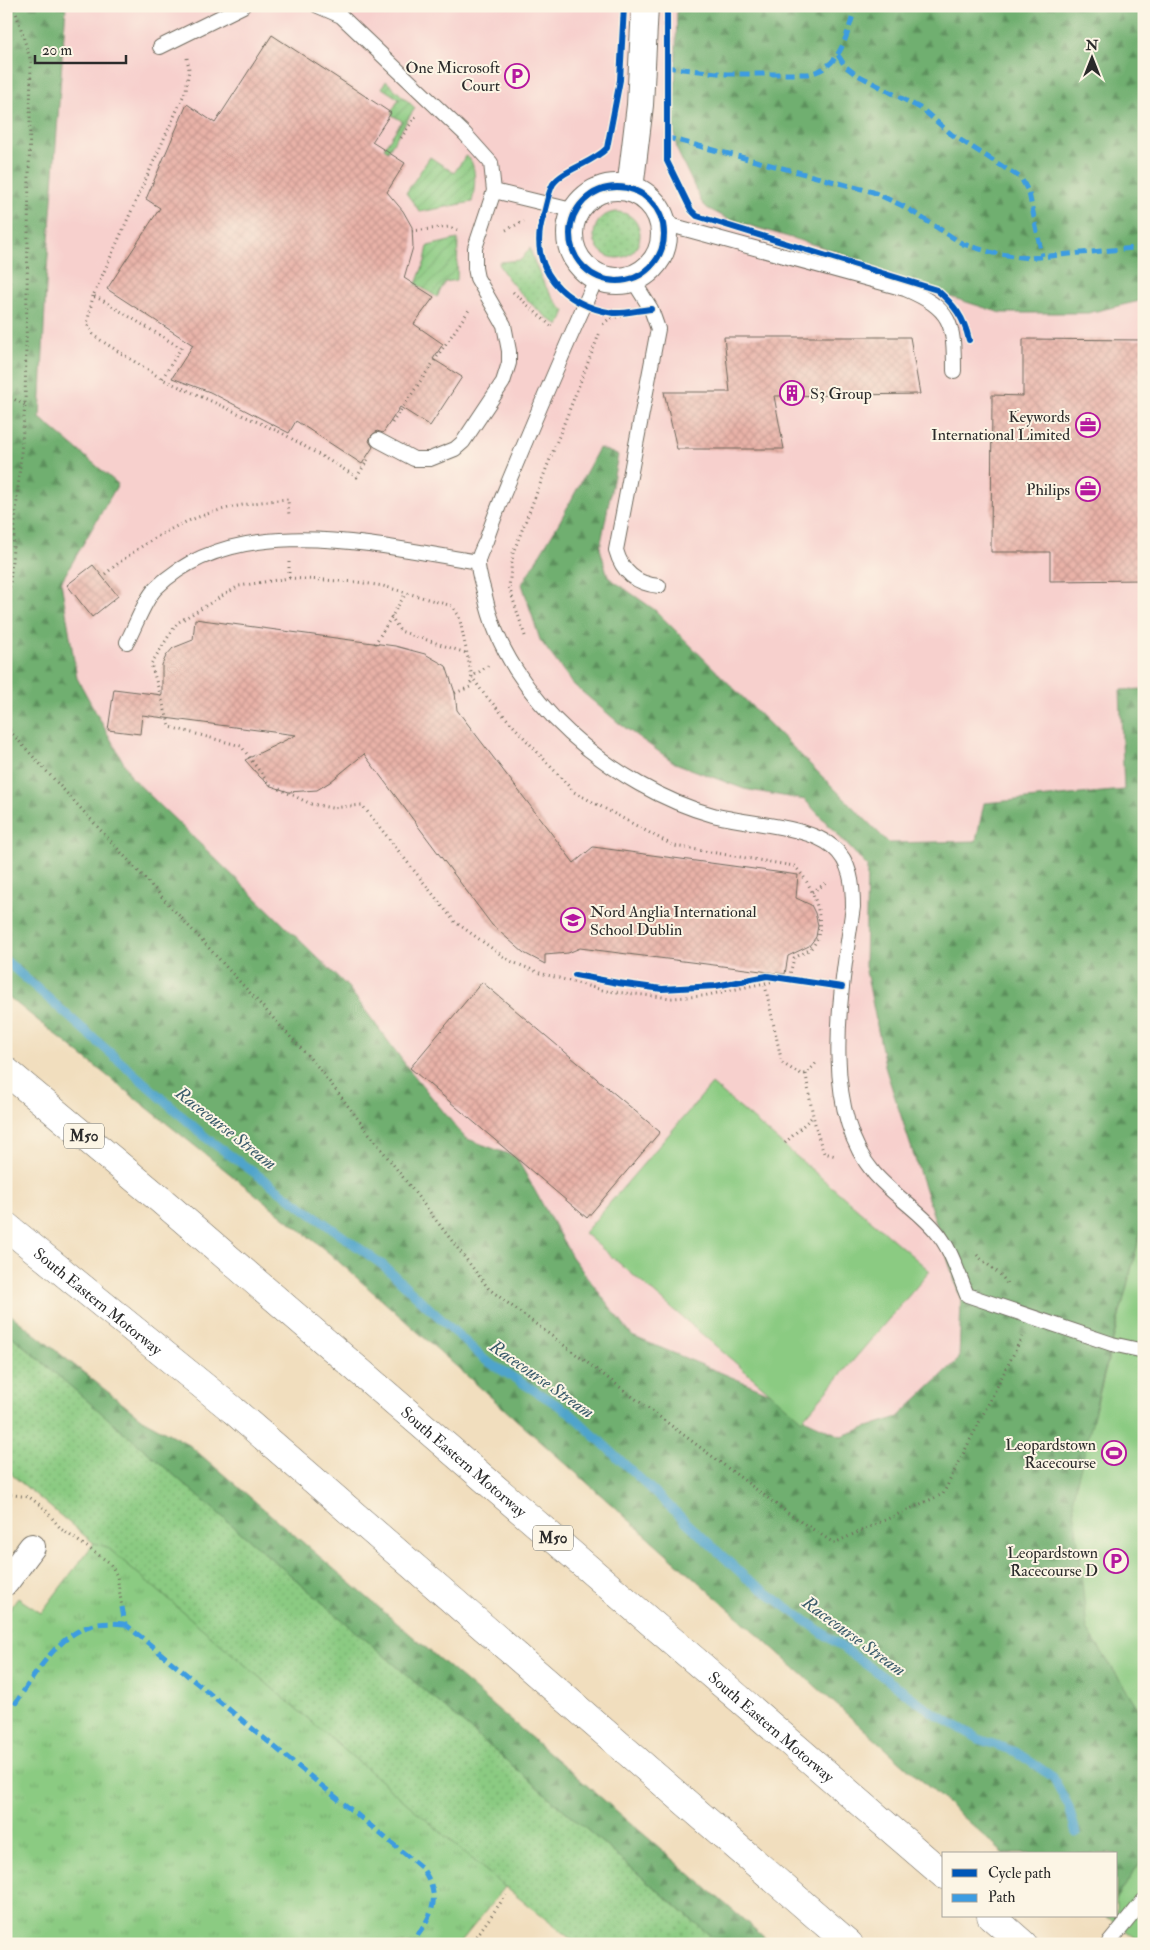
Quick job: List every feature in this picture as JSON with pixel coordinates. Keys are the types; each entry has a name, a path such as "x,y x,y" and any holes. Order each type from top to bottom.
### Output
{"highway":[{"name":"South Eastern Motorway","path":"6,1071 162,1201 942,1874"},
{"name":"South Eastern Motorway","path":"6,1226 233,1410 849,1944"},
{"path":"993,1918 1023,1944"}],"street":[{"path":"630,189 640,105 645,6"},
{"path":"609,188 630,189 642,194 659,212 663,223 664,237 661,251 654,263 644,273 621,280 597,277 584,268 575,256 570,241 570,226 576,212 582,203 599,190 609,188"},
{"path":"6,1582 32,1546"}],"lane":[{"path":"160,46 243,6"},
{"path":"318,6 341,16 465,134 491,163 494,191 478,237 474,258 477,278 504,325 510,363 503,382 468,435 455,449 430,459 414,459 379,440"},
{"path":"494,191 576,212"},
{"path":"663,223 905,289 926,298 939,308 949,322 954,339 954,371"},
{"path":"597,277 503,496 478,562 488,608 506,653 525,682 558,721 610,766 644,787 713,815 807,833 833,846 846,862 853,892 853,907 838,1015 840,1079 846,1112 855,1142 873,1172 935,1230 947,1247 967,1295 1112,1344 1144,1351"},
{"path":"631,277 658,324 616,550 620,564 628,574 644,585 659,586"},
{"path":"127,642 154,589 172,574 231,546 261,541 326,540 363,543 478,562"},
{"path":"1108,1944 1144,1900"}],"path":[{"path":"6,632 25,405 32,62 14,6"},
{"path":"183,35 189,69 186,90 93,296 87,324 94,336 162,380 282,433 357,477 379,440 483,289"},
{"path":"502,232 517,226 546,204"},
{"path":"507,285 539,316 558,331"},
{"path":"93,296 181,348 162,380"},
{"path":"585,304 613,313 651,309"},
{"path":"455,693 470,687 472,677 506,653 526,635 509,587 509,573 513,553 604,321 610,318 637,314"},
{"path":"6,395 25,405"},
{"path":"104,574 138,547 173,527 221,508 254,502 288,499 289,524"},
{"path":"309,578 357,582 452,606 459,616 472,677 484,694 574,792 674,846 794,866 801,872 820,912 816,940 811,948 794,958 788,978 703,996 672,998 606,991 573,984 510,961 456,922 362,805 332,808 311,804 269,784 241,746 170,727 151,664 177,623 239,586 273,579 309,578"},
{"path":"374,644 406,593"},
{"path":"392,616 400,631 466,654"},
{"path":"6,727 318,1067 490,1288 789,1514 834,1542 943,1494 1032,1316"},
{"path":"812,892 829,882"},
{"path":"575,975 583,977"},
{"path":"708,987 758,977 797,979"},
{"path":"765,984 779,1057 788,1068 806,1074 826,1050 840,1040"},
{"path":"785,1143 813,1116"},
{"path":"974,1251 990,1269 1003,1276 1007,1281 1008,1289"},
{"path":"6,1494 29,1497 44,1508 61,1529 110,1563 117,1576 122,1607"},
{"path":"471,1944 506,1895"}],"shaded area":[{"path":"6,6 1144,6 1144,1220 1095,1408 1087,1629 1004,1742 6,920"}],"green space":[{"path":"6,6 66,6 46,284 40,418 118,484 61,582 77,678 132,778 348,987 408,1068 465,1138 516,1157 572,1257 632,1336 780,1397 808,1421 841,1436 898,1417 959,1359 961,1300 886,1070 865,966 867,866 805,800 744,789 675,763 620,724 574,685 540,640 522,584 560,521 599,448 618,455 600,548 608,577 655,610 889,843 976,841 984,803 1124,790 1120,690 1144,689 1144,1220 1095,1408 1087,1629 1144,1717 1144,1856 1118,1897 1118,1852 1002,1852 329,1253 6,995"},
{"path":"677,6 1144,6 1144,300 1088,313 1001,313 916,286 835,251 728,219 707,208 702,203 677,150 674,131"},
{"path":"386,81 415,108 388,151 384,148 402,121 392,115 392,111 399,99 382,88"},
{"path":"466,155 470,159 474,170 475,184 472,202 420,212 406,193 430,157 454,173"},
{"path":"612,212 622,212 636,222 640,235 636,248 630,254 622,258 612,258 598,248 594,240 594,230 604,216"},
{"path":"458,239 457,280 445,282 437,297 416,284 425,261 428,246"},
{"path":"530,248 543,282 553,298 565,311 559,326 526,300 500,267 499,262 521,260"},
{"path":"712,1084 930,1271 802,1420 584,1233"},
{"name":"Leopardstown Racecourse","path":"1144,1220 1144,1717 1087,1629 1073,1497"},
{"path":"6,1311 142,1419 188,1444 772,1944 720,1944 6,1331"},
{"path":"6,1331 720,1944 577,1944 505,1887 6,1470"},
{"path":"94,1543 107,1547 505,1887 459,1944 6,1944 6,1614 18,1598 41,1613"},
{"path":"1144,1856 1144,1944 1109,1918 1118,1918 1118,1897"}],"building":[{"name":"One Microsoft Court","path":"272,35 391,113 372,142 405,163 387,192 403,211 412,227 413,247 404,278 434,297 414,324 443,344 433,359 462,377 430,426 400,407 383,433 377,431 371,436 369,441 373,447 362,464 296,421 289,433 210,392 172,378 193,345 107,289 160,208 146,199 187,104 215,123"},
{"name":"S3 Group","path":"724,337 910,337 920,394 774,396 784,449 677,449 664,392 730,392"},
{"path":"1023,339 1143,340 1144,580 1050,581 1050,552 991,552 992,395 1023,396"},
{"path":"93,565 118,596 92,617 67,585"},
{"name":"Nord Anglia International School Dublin","path":"195,619 395,646 425,654 446,666 455,693 457,710 574,863 593,847 798,875 796,898 811,905 818,925 816,937 809,946 788,956 785,974 580,948 568,953 545,955 545,964 524,953 492,925 364,754 330,782 317,790 289,792 271,786 245,760 296,735 142,715 140,734 108,730 114,689 162,695 162,665 166,656 173,648 193,640"},
{"path":"482,982 660,1132 587,1218 410,1068"}],"waterway":[{"name":"Racecourse Stream","path":"6,961 209,1140 384,1266 485,1360 569,1412 745,1577 932,1712 979,1739 1016,1752 1053,1777 1069,1807 1076,1833"}],"marked path":[{"path":"665,67 726,74 808,74 819,71 828,65 841,49 856,6"},
{"path":"838,55 845,66 854,73 922,109 951,134 1021,178 1029,193 1042,256"},
{"path":"665,137 873,192 905,207 963,244 993,253 1028,258 1144,247"},
{"path":"122,1607 125,1624 422,1868 429,1879 432,1889 432,1908 424,1926 410,1944"},
{"path":"6,1717 41,1666 62,1643 74,1634 92,1625 106,1623 125,1624"}],"cycle path":[{"path":"624,6 620,80 607,148 594,158 564,174 553,184 547,200 539,235 540,253 545,268 554,282 565,293 579,302 595,309 613,313 651,309"},
{"path":"667,6 667,161 691,210 697,216 937,290 958,312 969,340"},
{"path":"617,187 635,191 650,201 660,216 664,234 660,252 650,267 635,277 617,281 599,277 584,267 574,252 570,234 574,216 584,201 599,191 617,187"},
{"path":"575,975 662,989 716,986 767,976 842,987"}],"place":[{"name":"One Microsoft Court","path":"517,76"},
{"name":"S3 Group","path":"792,393"},
{"name":"Keywords International Limited","path":"1088,425"},
{"name":"Philips","path":"1088,489"},
{"name":"Nord Anglia International School Dublin","path":"573,920"},
{"name":"Leopardstown Racecourse","path":"1114,1453"},
{"name":"Leopardstown Racecourse D","path":"1116,1561"}]}
